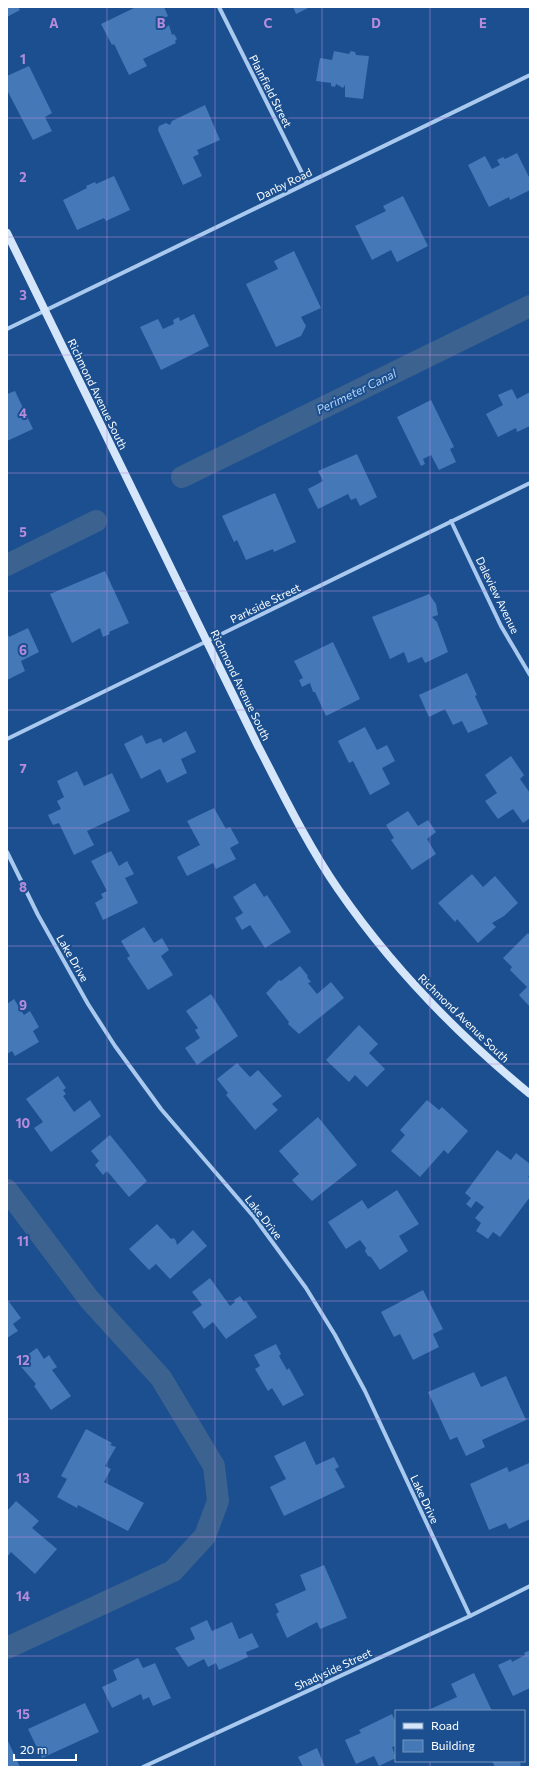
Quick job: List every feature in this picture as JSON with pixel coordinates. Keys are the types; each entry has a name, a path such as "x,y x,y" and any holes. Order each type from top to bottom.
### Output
{"street":[{"name":"Plainfield Street","path":"219,7 307,183"},
{"name":"Danby Road","path":"7,329 530,75"},
{"name":"Richmond Avenue South","path":"7,234 292,814 337,888 362,922 410,981 436,1009 490,1061 530,1094"},
{"name":"Parkside Street","path":"7,739 530,483"},
{"name":"Daleview Avenue","path":"451,521 501,626 530,675"},
{"name":"Lake Drive","path":"7,852 38,915 88,1004 116,1046 161,1109 254,1217 306,1288 335,1335 365,1391 470,1616"},
{"name":"Shadyside Street","path":"143,1767 470,1616 530,1586"}],"building":[{"path":"7,7 18,7 20,10 7,17"},
{"path":"136,7 164,7 168,16 162,19 166,27 169,25 172,35 174,34 177,39 175,41 176,43 143,59 147,66 129,75 114,44 112,45 101,24"},
{"path":"293,7 310,7 296,14"},
{"path":"334,51 349,54 351,51 355,52 356,55 369,56 363,99 345,97 345,85 343,88 336,84 335,87 331,86 331,83 316,81 320,58 332,60"},
{"path":"29,66 52,113 45,117 52,131 33,140 7,90 7,76"},
{"path":"205,105 220,140 197,150 199,154 193,157 202,176 183,185 158,130 159,126 166,123 170,125 172,121"},
{"path":"517,153 530,179 530,190 510,200 509,197 489,207 468,165 485,156 492,169 500,165 497,160 503,157 505,159"},
{"path":"114,176 130,210 106,221 104,218 77,230 63,200 87,188 86,186 95,182 96,184"},
{"path":"403,196 428,246 397,262 391,250 372,260 355,226 386,211 383,206"},
{"path":"294,251 321,308 301,317 306,326 301,336 276,347 246,284 278,269 274,261"},
{"path":"194,314 209,346 161,370 140,327 158,319 163,329 174,324 173,320 179,317 180,321"},
{"path":"512,389 517,399 530,392 530,426 517,432 516,428 498,437 486,414 503,405 498,395"},
{"path":"15,391 33,429 7,441 7,394"},
{"path":"431,400 454,447 450,449 456,462 439,470 431,455 423,459 425,464 421,466 397,417"},
{"path":"357,454 377,497 360,506 356,498 351,500 348,494 318,509 308,489 323,481 318,471"},
{"path":"275,493 296,542 274,552 273,549 246,560 237,540 234,542 222,516"},
{"path":"105,571 129,623 109,632 110,634 103,637 100,628 72,643 50,594"},
{"path":"429,594 436,604 438,615 432,617 437,622 448,652 425,663 422,657 408,663 404,652 390,659 372,617"},
{"path":"28,628 39,652 21,661 25,671 7,680 7,632 9,637"},
{"path":"333,642 360,699 326,716 315,692 313,692 310,683 302,687 299,680 303,678 294,661"},
{"path":"467,673 477,695 475,696 488,724 468,733 462,721 453,725 445,709 429,717 419,695"},
{"path":"365,727 377,750 387,745 395,761 382,768 390,784 370,795 353,761 349,763 338,741"},
{"path":"186,731 196,752 181,759 187,773 167,783 160,769 141,779 124,744 142,735 146,744 161,738 163,743"},
{"path":"511,756 524,775 520,779 530,793 530,818 523,823 513,809 498,819 485,801 497,793 485,775"},
{"path":"77,771 84,786 112,773 130,811 87,831 94,845 74,855 59,823 53,825 48,815 61,809 57,801 64,797 57,781"},
{"path":"214,808 226,829 230,827 239,843 230,848 236,859 216,869 213,863 187,876 177,857 200,845 187,821"},
{"path":"408,811 418,826 428,820 436,832 427,839 436,854 412,870 391,840 394,838 386,825"},
{"path":"111,851 119,866 127,861 134,874 125,878 138,903 103,920 95,903 103,898 101,894 107,891 91,861"},
{"path":"472,874 483,887 495,876 518,903 504,916 492,923 496,927 478,943 457,919 455,922 438,903"},
{"path":"255,883 264,897 267,895 291,932 265,948 250,925 242,930 235,918 243,913 233,897"},
{"path":"144,927 154,943 162,938 169,950 161,956 173,975 148,990 127,958 130,956 121,941"},
{"path":"528,933 530,936 530,1007 519,995 527,987 510,970 512,967 503,958"},
{"path":"300,966 311,982 308,983 317,994 331,982 344,998 299,1034 288,1024 289,1022 266,993 279,980 281,981"},
{"path":"211,994 238,1036 197,1065 185,1048 200,1038 195,1030 198,1028 186,1011"},
{"path":"14,999 24,1015 30,1011 39,1027 33,1031 39,1042 15,1056 12,1051 7,1054 7,1004"},
{"path":"359,1025 378,1044 369,1053 385,1069 367,1087 355,1075 349,1082 326,1060"},
{"path":"237,1063 250,1077 258,1070 282,1096 272,1104 278,1110 255,1130 226,1095 228,1093 217,1079"},
{"path":"58,1076 66,1088 63,1090 66,1094 63,1096 74,1112 90,1100 101,1116 51,1152 34,1128 43,1122 26,1099"},
{"path":"427,1100 439,1110 442,1107 468,1131 448,1154 444,1150 420,1177 391,1151 405,1135 400,1130"},
{"path":"318,1117 357,1165 312,1201 292,1180 299,1174 279,1151"},
{"path":"110,1135 147,1181 129,1197 107,1171 103,1175 95,1165 99,1161 91,1151"},
{"path":"497,1150 511,1160 516,1153 530,1164 530,1174 528,1177 530,1178 530,1197 500,1237 493,1232 488,1239 476,1231 481,1223 475,1218 484,1207 476,1201 471,1208 466,1204 471,1198 465,1193"},
{"path":"397,1190 419,1224 399,1236 408,1251 380,1270 371,1257 368,1256 365,1251 366,1248 360,1240 346,1249 328,1222 362,1200 368,1209"},
{"path":"157,1224 171,1239 174,1238 177,1245 193,1230 207,1246 170,1279 156,1264 149,1270 129,1249"},
{"path":"210,1278 230,1306 235,1302 234,1300 240,1296 244,1302 246,1301 257,1317 226,1339 213,1322 204,1329 192,1312 202,1305 192,1292"},
{"path":"423,1290 443,1329 433,1334 439,1347 413,1360 400,1334 394,1337 381,1312"},
{"path":"7,1299 21,1318 13,1324 18,1331 7,1338"},
{"path":"276,1344 281,1354 279,1356 287,1370 289,1368 304,1395 283,1406 272,1388 268,1391 255,1369 260,1366 254,1355"},
{"path":"37,1348 44,1359 49,1355 57,1367 52,1370 71,1396 51,1410 34,1386 36,1384 17,1362"},
{"path":"474,1372 481,1387 506,1376 526,1420 482,1440 485,1447 466,1456 457,1437 450,1440 428,1392"},
{"path":"86,1429 112,1443 110,1445 116,1447 105,1466 111,1469 104,1482 144,1503 128,1531 78,1505 77,1508 57,1497 67,1479 61,1476"},
{"path":"305,1441 316,1465 334,1457 339,1467 335,1469 345,1487 284,1516 270,1487 286,1479 274,1456"},
{"path":"529,1463 530,1519 509,1529 506,1523 489,1530 470,1484 507,1467 509,1472"},
{"path":"16,1501 39,1521 32,1528 57,1549 35,1574 11,1552 7,1557 7,1511"},
{"path":"324,1565 347,1618 320,1629 317,1622 287,1638 276,1614 279,1612 275,1604 306,1590 300,1575"},
{"path":"207,1620 212,1631 232,1622 239,1639 252,1633 259,1647 246,1652 248,1657 219,1670 216,1663 208,1667 204,1659 188,1667 175,1648 195,1639 190,1628"},
{"path":"530,1650 530,1688 513,1696 498,1665 511,1659 512,1662 525,1655 524,1653"},
{"path":"138,1658 143,1668 155,1663 171,1698 153,1706 149,1697 143,1700 141,1694 112,1708 102,1687 117,1680 113,1670"},
{"path":"474,1673 492,1710 428,1710 457,1697 451,1684"},
{"path":"85,1703 99,1732 42,1758 28,1729"},
{"path":"392,1714 395,1721 395,1746 392,1747 395,1758 379,1766 374,1756 356,1764 345,1740 361,1733 359,1730"},
{"path":"7,1739 20,1767 7,1767"},
{"path":"317,1748 325,1767 303,1767 298,1757"},
{"path":"492,1762 520,1762 521,1765 518,1767 495,1767"}],"waterway":[{"name":"Perimeter Canal","path":"182,477 530,306"},
{"name":"Perimeter Canal","path":"7,565 96,521"},
{"path":"7,1190 89,1299 161,1378 214,1466 218,1501 205,1536 173,1571 7,1648"}]}
